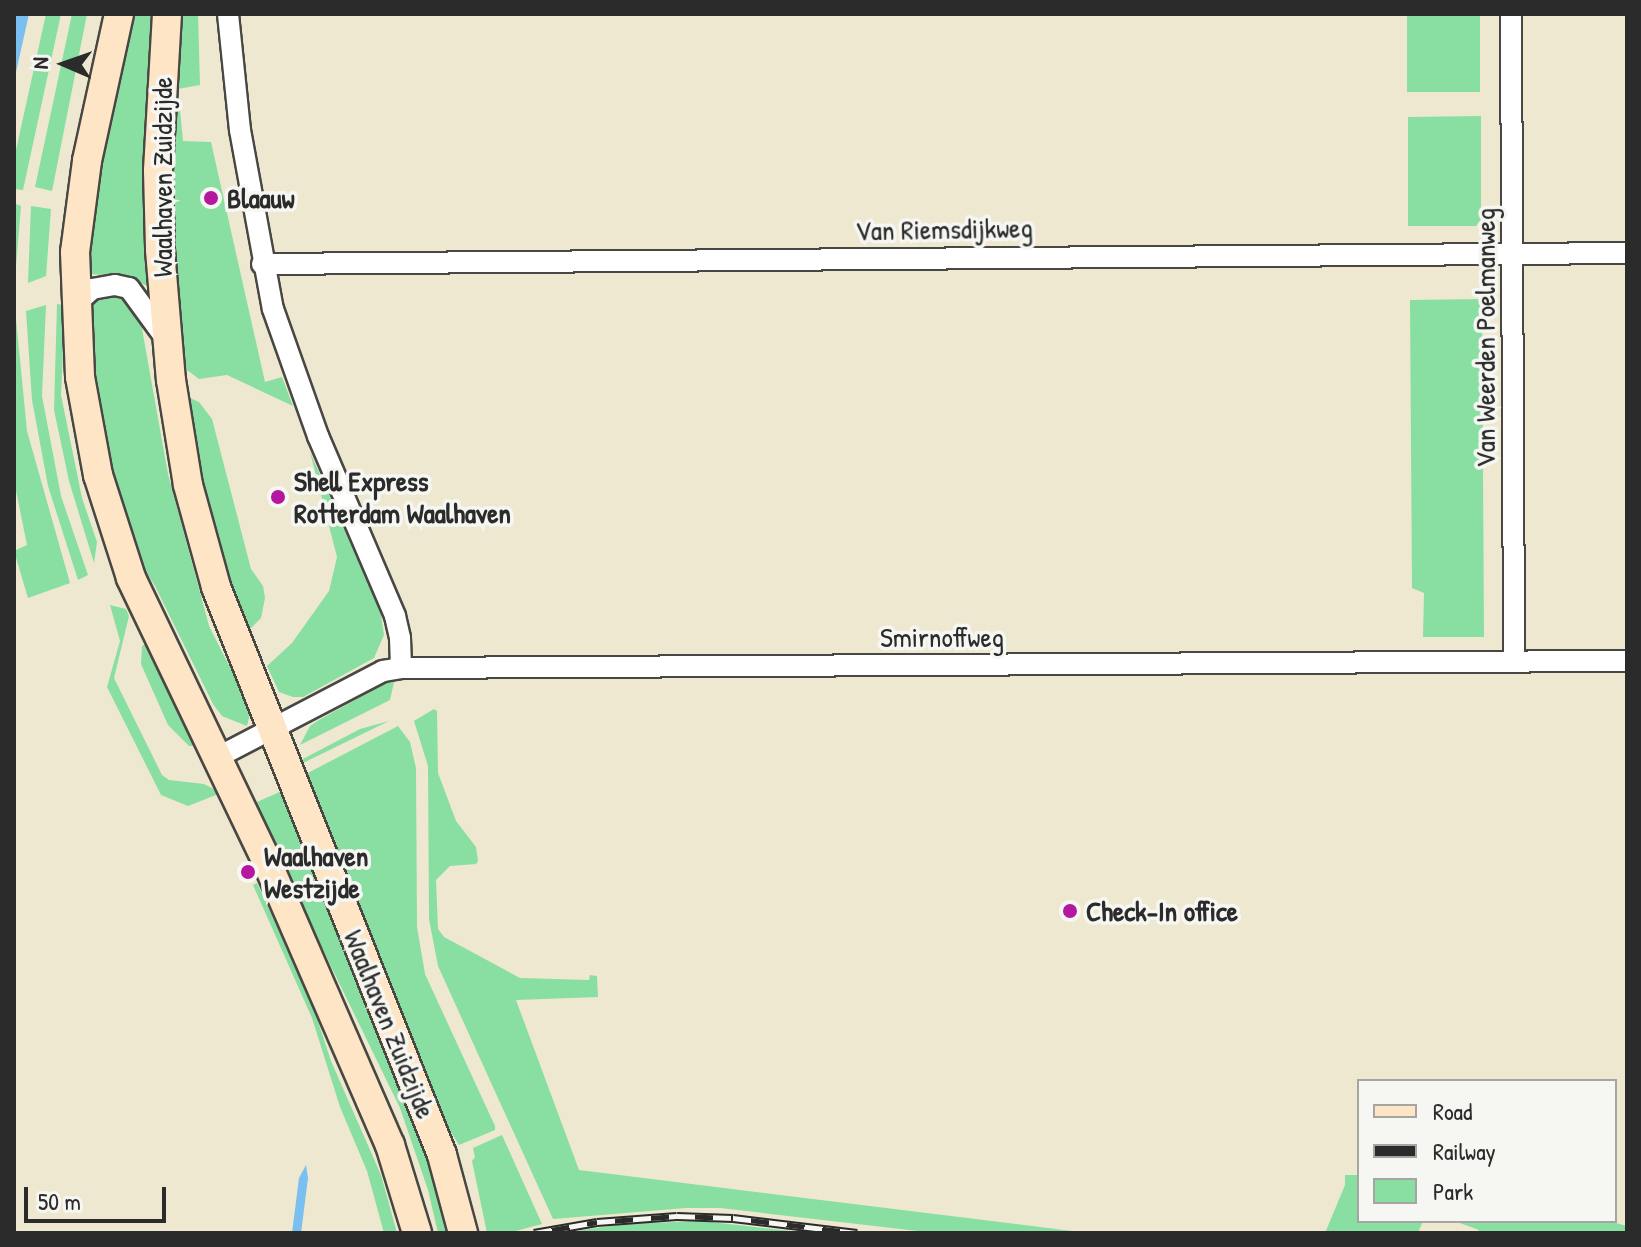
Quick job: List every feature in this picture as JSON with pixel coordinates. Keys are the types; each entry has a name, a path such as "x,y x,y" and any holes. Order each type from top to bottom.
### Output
{"main road":[{"name":"Waalhaven Zuidzijde","path":"119,14 80,199 75,252 76,330 88,432 110,518 131,578 266,860 390,1145 417,1233"},
{"name":"Waalhaven Zuidzijde","path":"167,14 158,171 166,339 188,485 211,571 442,1155 463,1233"}],"street":[{"path":"228,14 240,130 262,264 279,330 318,436 395,616 400,638 401,668"},
{"name":"Van Weerden Poelmanweg","path":"1511,14 1514,662"},
{"name":"Van Riemsdijkweg","path":"262,264 1627,253"},
{"name":"Waalhaven Zuidzijde","path":"76,330 81,299 92,289 115,285 129,288 141,300 166,339"},
{"name":"Smirnoffweg","path":"272,730 383,671 401,668 1627,661"},
{"path":"216,758 272,730"}],"green space":[{"path":"46,14 61,14 23,190 14,189 14,159"},
{"path":"72,14 87,14 52,191 35,187"},
{"path":"132,14 155,14 145,164 150,279 147,286 127,276 86,274 95,179"},
{"path":"179,14 198,14 200,85 178,89 183,141 211,142 265,382 282,377 293,406 227,375 199,379 183,367 172,255 169,131"},
{"path":"1407,14 1480,14 1480,92 1407,92"},
{"path":"1481,116 1481,219 1476,226 1408,226 1408,117"},
{"path":"14,203 21,206 14,290"},
{"path":"31,206 51,209 46,276 28,283"},
{"path":"101,296 124,297 139,312 168,474 209,626 251,709 247,726 222,716 213,704 155,586 125,538 91,401 89,307"},
{"path":"1482,299 1484,637 1423,637 1424,593 1412,588 1410,300"},
{"path":"57,304 65,305 61,395 82,498 97,542 94,563 69,481 54,410"},
{"path":"46,305 42,396 61,496 88,575 78,580 48,486 32,400 26,311"},
{"path":"16,319 27,431 70,583 28,598 14,551 27,545 14,481"},
{"path":"188,397 199,402 212,419 251,569 263,586 265,598 261,618 247,632 198,463"},
{"path":"310,452 380,609 384,635 374,658 303,697 293,697 279,692 267,666 292,643 329,591 337,557"},
{"path":"110,605 126,609 129,616 114,678 162,775 169,780 204,784 221,793 188,806 161,795 107,687 120,641"},
{"path":"150,641 200,746 189,746 168,725 141,664 142,646"},
{"path":"391,680 394,682 390,700 300,745 310,726"},
{"path":"434,709 437,711 438,773 456,821 476,847 478,861 476,864 450,866 436,880 438,929 444,937 520,978 589,980 590,975 597,976 598,997 516,1000 579,1170 1088,1233 935,1233 720,1208 553,1219 438,966 429,919 428,766 414,721"},
{"path":"389,721 303,763 301,760 360,729"},
{"path":"398,726 410,742 416,768 417,927 425,974 495,1126 495,1130 459,1145 441,1116 304,775"},
{"path":"284,790 416,1111 452,1233 438,1233 428,1190 400,1108 252,804"},
{"path":"257,883 311,1000 331,1061 381,1175 397,1233 384,1233 367,1171 340,1107 312,1018 253,885"},
{"path":"502,1135 542,1224 508,1233 487,1233 472,1161 475,1157 473,1148"},
{"path":"1345,1175 1357,1175 1357,1223 1422,1223 1418,1233 1325,1233 1345,1185"},
{"path":"702,1221 809,1233 563,1233 623,1224"},
{"path":"1460,1223 1616,1223 1627,1226 1627,1233 1478,1233 1479,1230"}],"water":[{"path":"14,14 29,14 14,81"},
{"path":"306,1165 308,1178 301,1233 292,1233 299,1178"}],"railway":[{"path":"534,1233 597,1222 677,1216 733,1218 857,1233"}],"place":[{"name":"Blaauw","path":"211,198"},
{"name":"Shell Express Rotterdam Waalhaven","path":"278,497"},
{"name":"Waalhaven Westzijde","path":"248,872"},
{"name":"Check-In office","path":"1070,911"}]}
